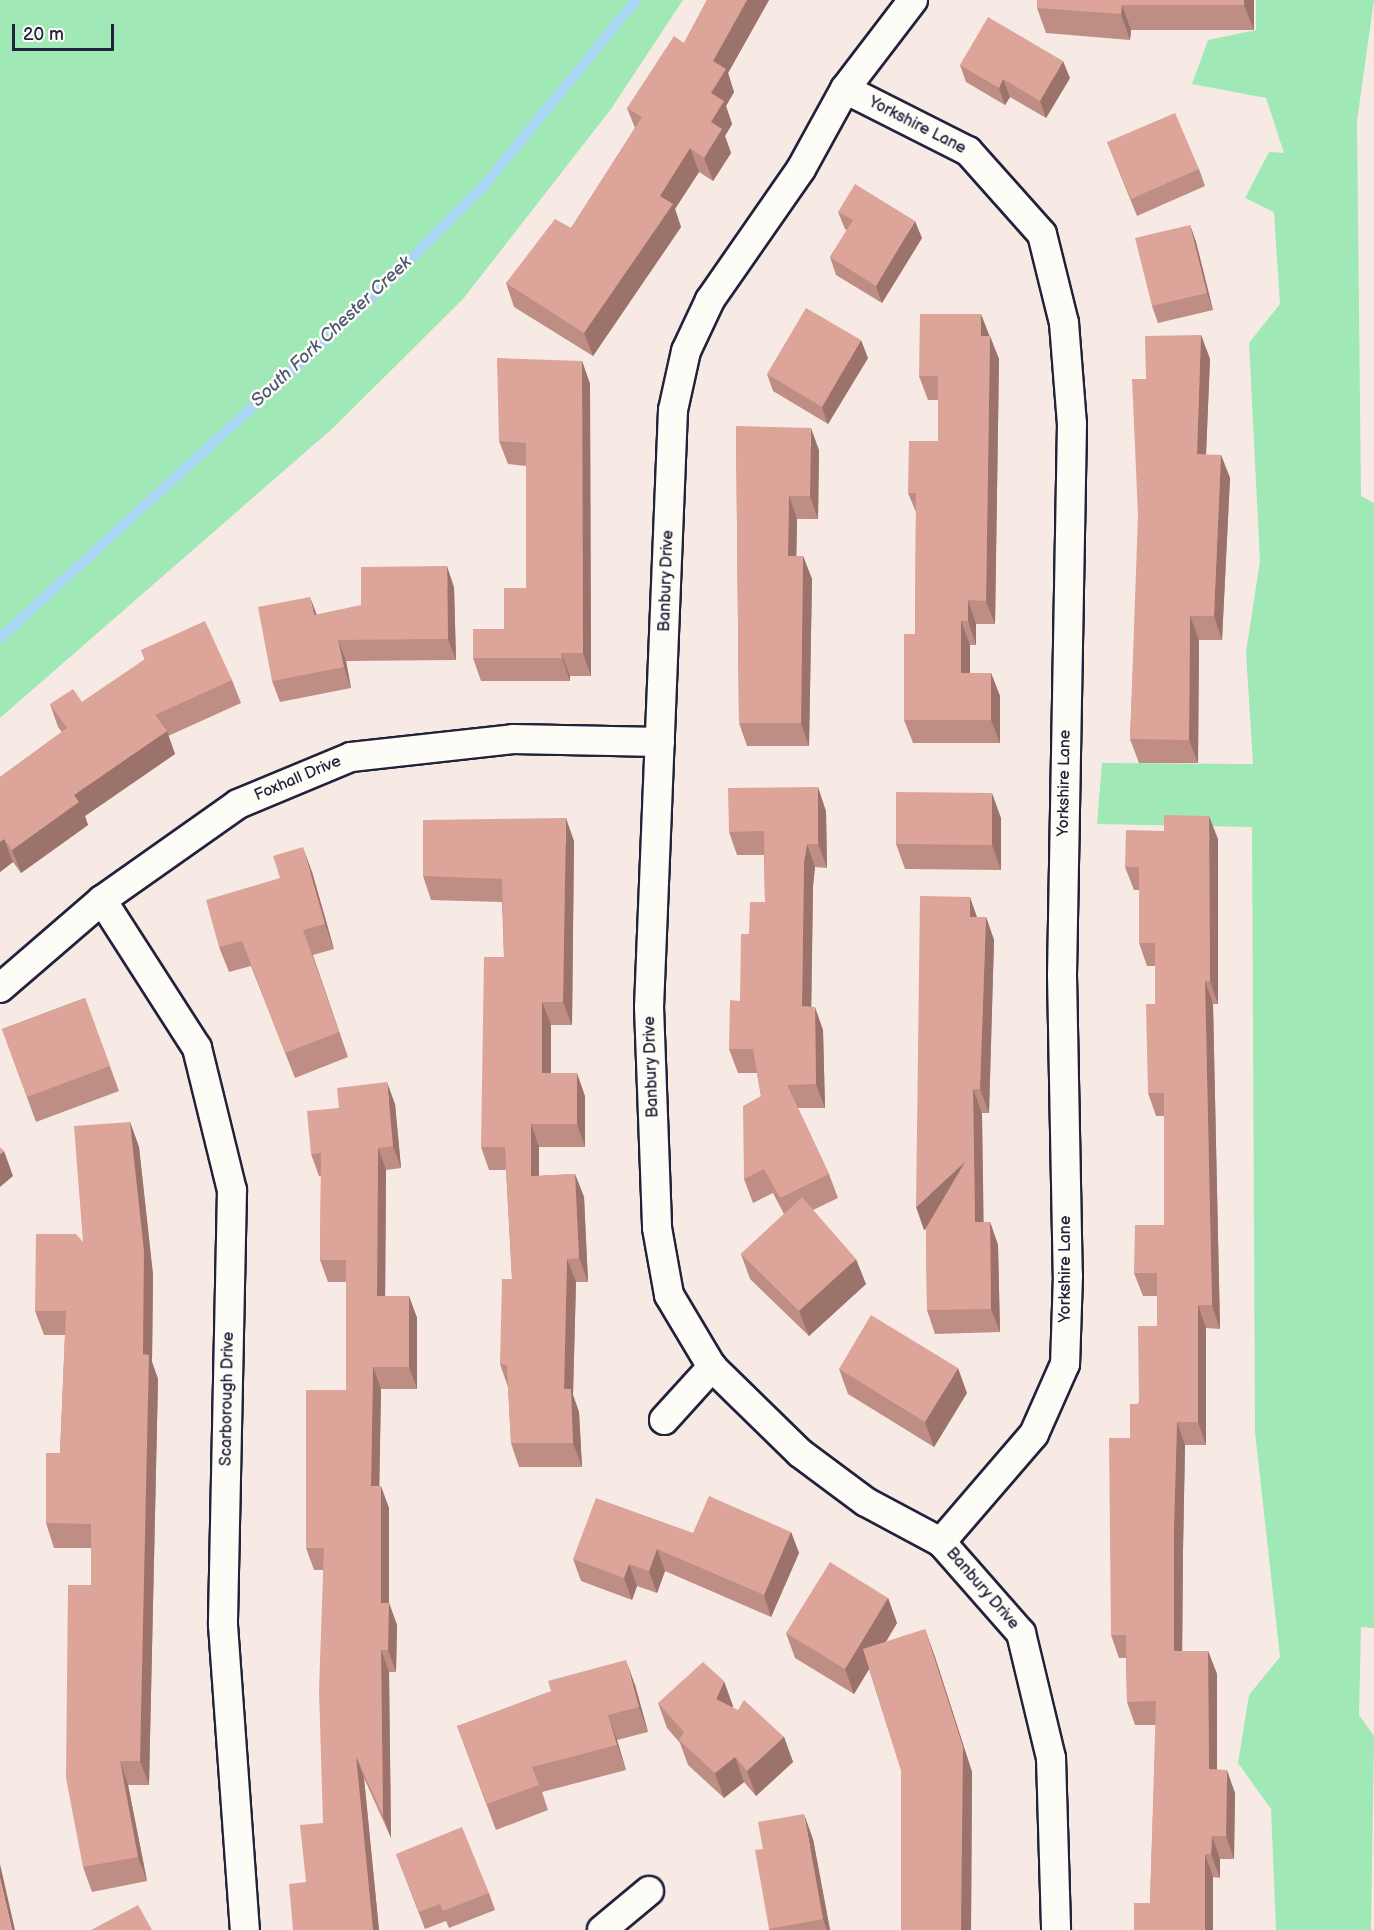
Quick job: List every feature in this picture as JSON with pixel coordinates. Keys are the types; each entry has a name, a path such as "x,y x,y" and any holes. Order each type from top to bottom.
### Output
{"street":[{"name":"Banbury Drive","path":"913,0 845,89 801,169 710,300 686,351 673,410 649,1006 657,1228 669,1295 712,1367 800,1453 866,1502 941,1542 1021,1633 1051,1758 1056,1930"},
{"name":"Yorkshire Lane","path":"845,89 968,151 1042,234 1064,323 1072,424 1062,975 1068,1275 1065,1364 1035,1434 941,1542"},
{"name":"Foxhall Drive","path":"0,988 102,900 238,804 351,757 513,739 660,742"},
{"name":"Scarborough Drive","path":"102,900 197,1048 232,1190 223,1625 244,1930"},
{"path":"664,1420 712,1367"},
{"path":"602,1930 649,1891"}],"green space":[{"path":"0,0 683,0 611,109 463,299 333,428 0,718"},
{"path":"1256,0 1374,0 1357,121 1361,496 1374,503 1374,1628 1361,1627 1359,1715 1374,1736 1371,1930 1276,1930 1271,1809 1238,1763 1249,1695 1280,1657 1255,1432 1252,827 1097,824 1102,763 1253,764 1246,652 1260,561 1249,343 1280,304 1274,212 1245,198 1269,152 1284,153 1266,98 1192,84 1208,40 1256,30"}],"building":[{"path":"707,0 747,0 713,61 726,69 711,93 724,101 711,122 722,129 704,158 690,148 660,196 673,204 584,333 506,283 555,219 571,228 642,117 627,108 674,36 684,43"},
{"path":"1037,0 1244,0 1244,5 1122,5 1121,14 1037,8"},
{"path":"988,17 1063,61 1040,101 1003,79 999,88 960,65"},
{"path":"1175,113 1199,169 1131,199 1107,142"},
{"path":"855,184 915,221 876,286 830,257 853,220 838,212"},
{"path":"1190,225 1207,293 1152,306 1135,238"},
{"path":"806,308 861,340 822,407 767,374"},
{"path":"920,314 981,314 981,336 990,336 986,601 968,600 968,621 961,621 961,673 991,673 991,720 904,720 904,634 915,634 916,493 908,493 909,441 938,441 938,376 919,376"},
{"path":"1201,335 1197,454 1221,455 1214,616 1190,616 1189,740 1130,739 1138,515 1132,379 1146,379 1145,336"},
{"path":"497,358 582,361 583,653 561,653 562,658 473,658 473,629 504,629 504,588 526,588 526,443 499,441"},
{"path":"736,426 811,428 810,496 789,496 788,556 803,556 801,723 739,723"},
{"path":"447,566 448,639 338,640 344,667 272,681 258,607 310,597 314,615 361,605 361,567"},
{"path":"205,621 232,680 155,715 167,731 74,795 79,802 12,850 4,839 0,842 0,777 67,728 50,704 73,689 82,702 145,659 141,650"},
{"path":"818,787 818,844 807,844 804,863 802,1006 815,1007 816,1084 787,1085 829,1174 780,1198 764,1169 744,1179 743,1106 761,1096 753,1049 729,1049 730,1000 740,1001 741,934 749,934 750,902 765,902 764,831 729,832 728,788"},
{"path":"896,792 992,793 992,845 896,844"},
{"path":"1164,815 1209,816 1210,981 1205,981 1212,1305 1198,1305 1198,1422 1177,1422 1174,1528 1174,1651 1208,1651 1209,1769 1227,1770 1226,1836 1212,1836 1211,1854 1205,1854 1205,1930 1134,1930 1134,1903 1150,1903 1156,1701 1127,1702 1126,1635 1111,1635 1109,1438 1130,1438 1130,1404 1139,1404 1138,1326 1157,1326 1157,1273 1134,1273 1135,1225 1164,1225 1164,1093 1148,1093 1146,1004 1155,1004 1155,943 1139,943 1139,867 1125,867 1126,830 1164,831"},
{"path":"566,818 563,1002 542,1002 542,1073 577,1073 577,1124 531,1124 531,1176 575,1174 579,1258 567,1259 564,1389 571,1389 573,1443 511,1443 507,1365 500,1364 502,1279 512,1279 505,1147 481,1147 484,957 504,957 502,879 423,876 423,820"},
{"path":"303,847 325,924 303,930 339,1032 285,1053 242,941 219,947 206,900 280,878 273,856"},
{"path":"920,896 970,897 970,917 986,917 980,1089 973,1089 975,1222 990,1222 991,1309 927,1310 926,1228 965,1162 916,1207"},
{"path":"85,998 110,1066 27,1097 2,1029"},
{"path":"387,1082 393,1146 378,1148 377,1296 409,1296 409,1367 373,1367 371,1486 381,1486 381,1603 389,1603 388,1650 381,1650 383,1816 356,1756 373,1930 293,1930 289,1884 306,1882 300,1825 323,1823 319,1690 324,1548 306,1548 306,1390 346,1390 346,1260 320,1260 321,1153 311,1154 307,1111 339,1108 337,1088"},
{"path":"130,1122 144,1251 143,1354 149,1355 140,1761 120,1761 138,1857 83,1867 66,1778 68,1585 91,1585 91,1524 46,1523 46,1453 60,1453 66,1311 35,1311 36,1234 76,1234 83,1242 74,1126"},
{"path":"802,1197 856,1259 799,1311 741,1254"},
{"path":"871,1315 958,1368 925,1422 839,1369"},
{"path":"709,1496 791,1532 764,1595 657,1549 649,1571 629,1564 624,1578 573,1559 596,1498 693,1533"},
{"path":"830,1562 888,1598 845,1669 786,1633"},
{"path":"925,1629 963,1747 961,1930 901,1930 901,1770 863,1649"},
{"path":"626,1660 639,1707 608,1715 617,1745 532,1767 539,1785 487,1804 457,1726 551,1691 548,1681"},
{"path":"703,1662 724,1681 716,1699 738,1710 744,1700 784,1737 747,1771 735,1757 715,1773 679,1740 684,1732 658,1703"},
{"path":"804,1814 823,1919 769,1929 755,1850 763,1849 758,1822"},
{"path":"462,1827 489,1893 443,1911 440,1904 419,1912 396,1854"},
{"path":"0,1878 12,1930 0,1930"},
{"path":"138,1905 152,1930 91,1930"}],"waterway":[{"name":"South Fork Chester Creek","path":"0,638 376,294 483,187 636,0"}]}
